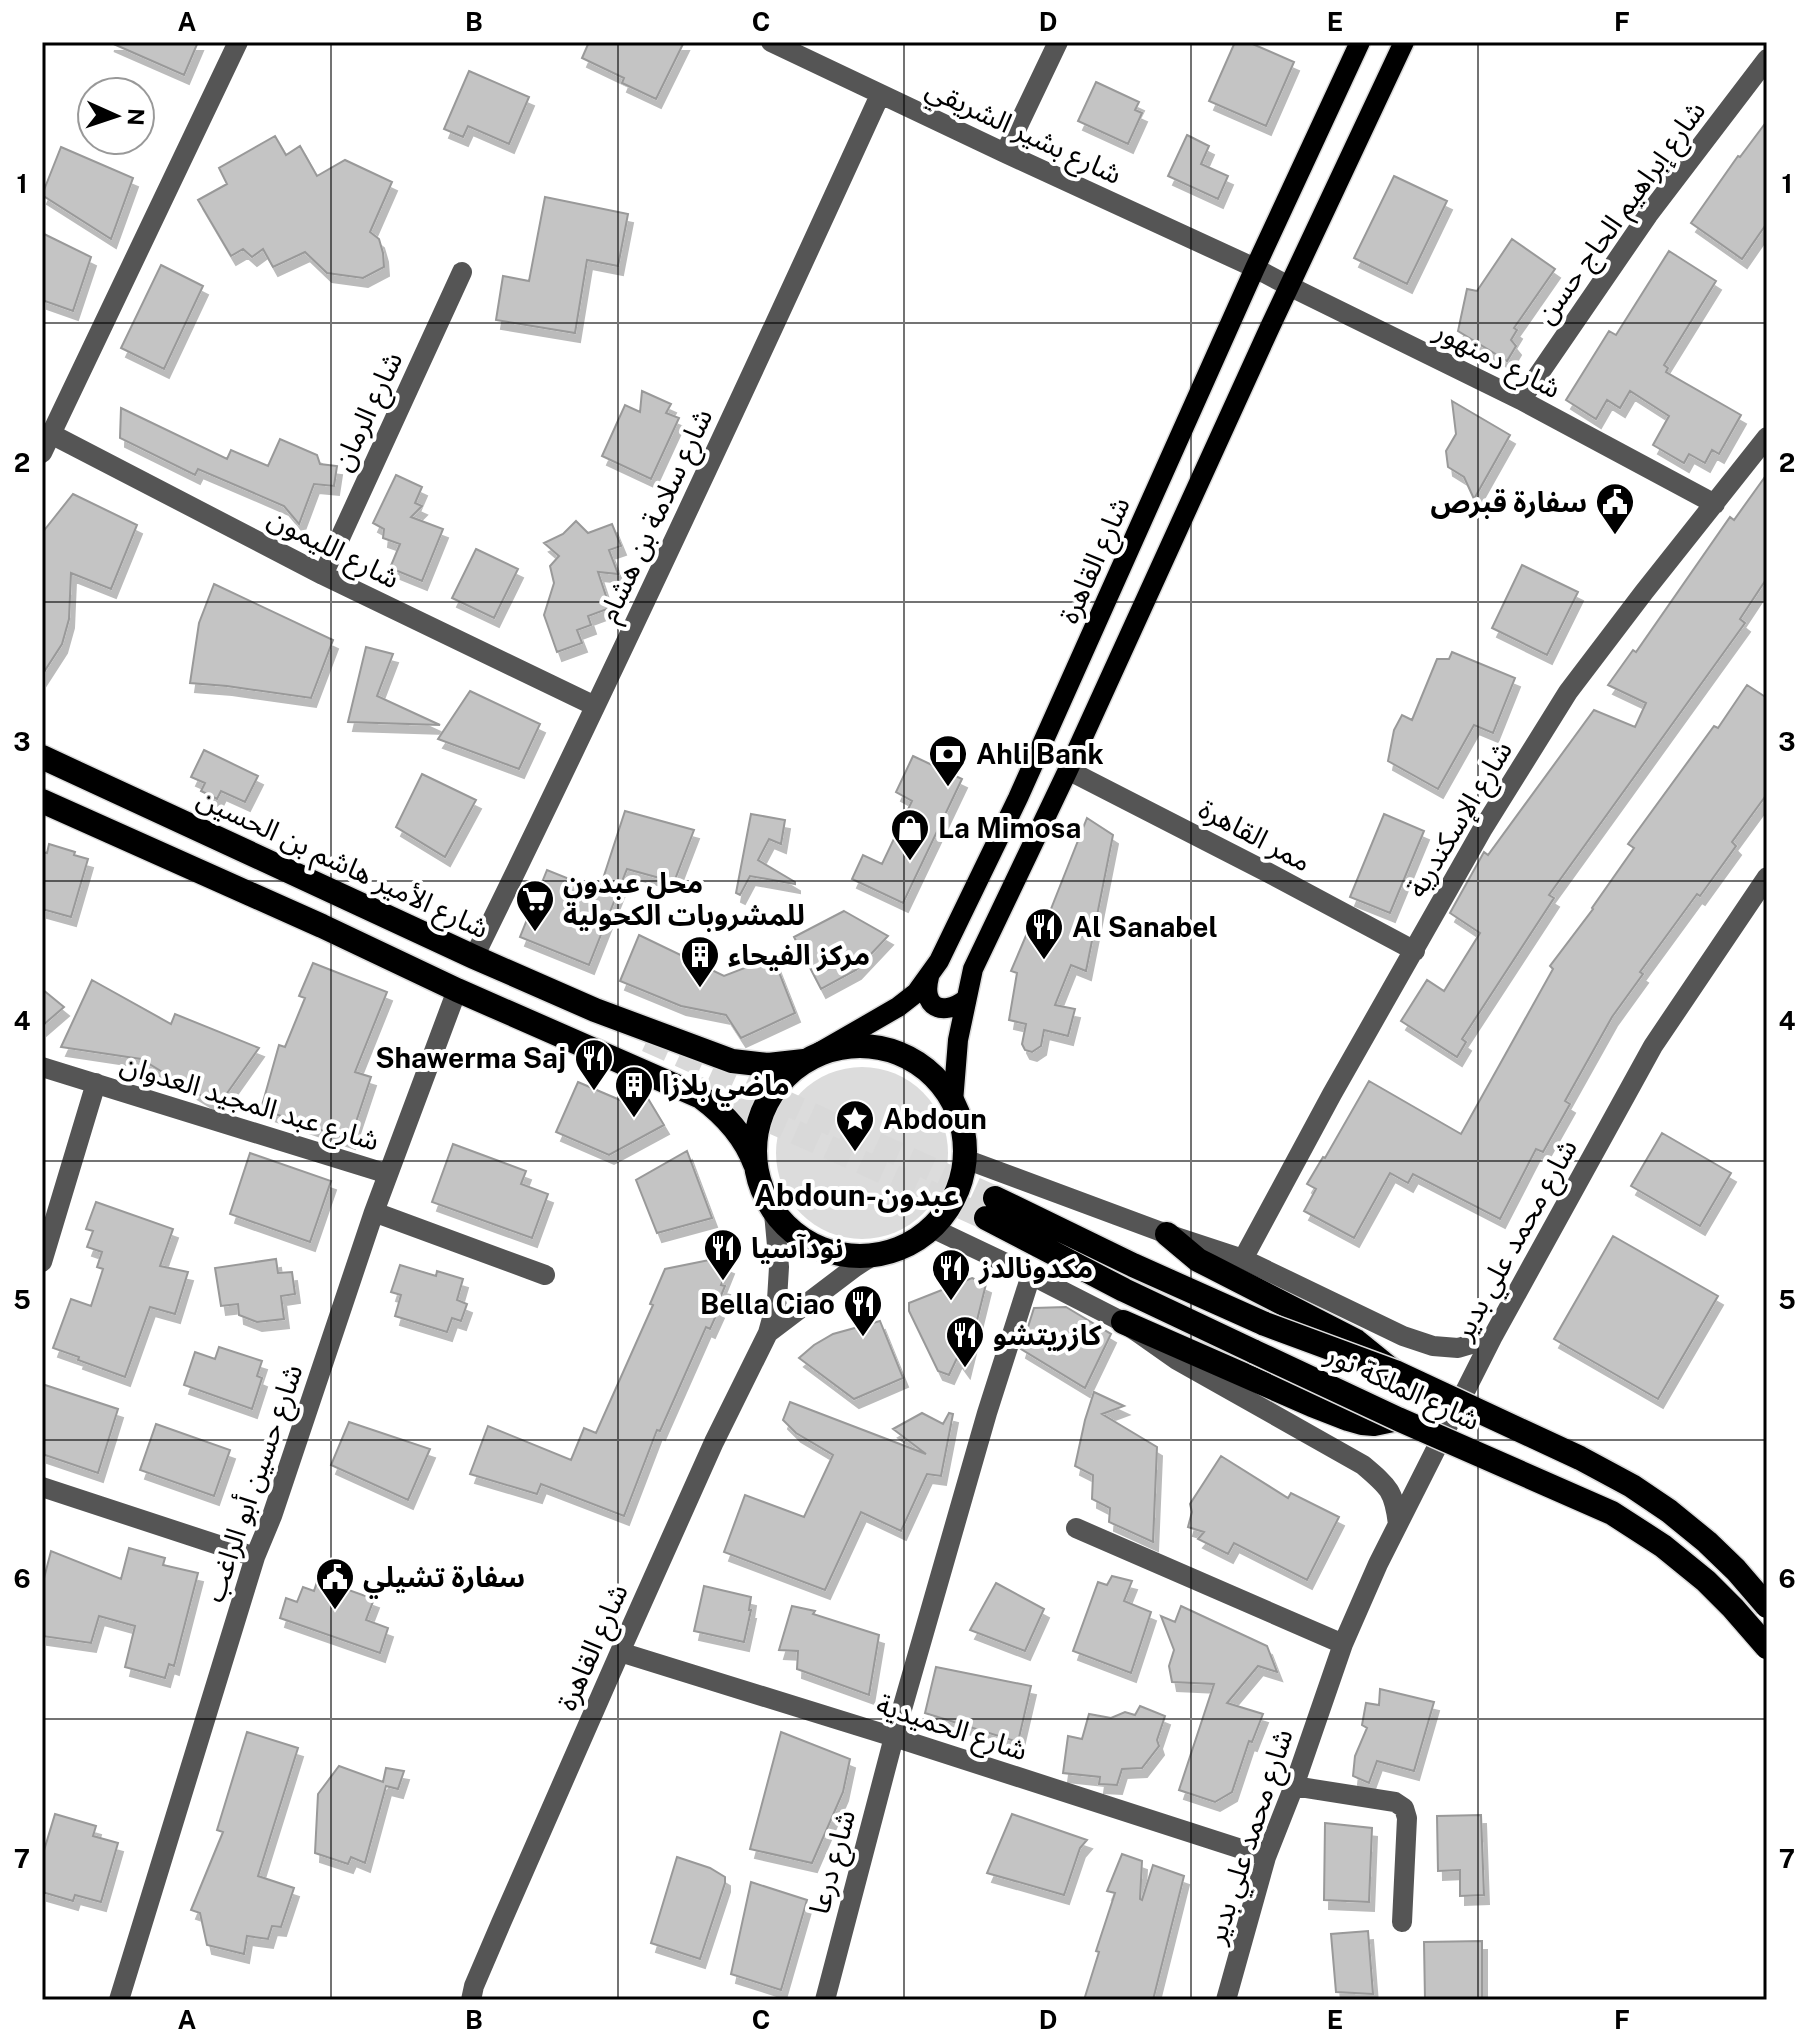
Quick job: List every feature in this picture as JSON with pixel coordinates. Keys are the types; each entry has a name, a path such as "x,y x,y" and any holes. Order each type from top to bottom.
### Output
{"highway":[{"name":"شارع الأمير هاشم بن الحسين","path":"42,757 595,1010 732,1061 768,1065 812,1057"},
{"path":"42,801 701,1097 724,1116 751,1153 761,1190 774,1213 794,1233 817,1248 844,1256 872,1256 904,1247 932,1228 948,1208 960,1185 965,1140 953,1102 935,1077 910,1058 881,1047 851,1045 812,1057 781,1080 764,1105 756,1134 755,1164"},
{"name":"شارع الملكة نور","path":"1767,1606 1736,1570 1669,1511 1632,1486 1580,1458 1395,1372 1265,1324 1133,1265 990,1208 1124,1290 1398,1419 1612,1513 1663,1546 1706,1581 1767,1647"},
{"path":"1167,1234 1198,1260 1356,1341 1395,1372"},
{"path":"1123,1322 1348,1419 1374,1424 1398,1419"}],"main road":[{"name":"شارع القاهرة","path":"812,1057 898,1007 916,993 929,977 949,941 1018,798 1255,268 1360,42"},
{"path":"953,1102 958,1040 973,969 1404,42"},
{"path":"929,977 926,991 935,1007 948,1009 965,1000"}],"street":[{"path":"46,444 238,42"},
{"name":"شارع بشير الشريقي","path":"771,42 1255,268"},
{"path":"1005,153 1058,42"},
{"name":"شارع إبراهيم الحاج حسن","path":"1521,400 1648,215 1767,59"},
{"name":"شارع سلامة بن هشام","path":"474,957 740,400 880,95"},
{"name":"شارع دمنهور","path":"1255,268 1521,400 1715,504"},
{"name":"شارع الرمان","path":"323,575 462,272"},
{"name":"شارع الإسكندرية","path":"1243,1259 1332,1094 1482,830 1568,692 1767,437"},
{"name":"شارع الليمون","path":"46,444 595,706"},
{"name":"ممر القاهرة","path":"1068,770 1415,951"},
{"name":"شارع محمد علي بدير","path":"1226,2000 1266,1857 1343,1644 1378,1564 1492,1338 1653,1046 1767,877"},
{"name":"شارع حسين أبو الراغب","path":"119,2000 255,1557 272,1516 374,1212 457,990"},
{"name":"شارع عبد المجيد العدوان","path":"42,1067 388,1174"},
{"name":"شارع عبد المجيد العدوان","path":"42,1262 96,1083"},
{"name":"شارع الملكة نور","path":"965,1159 1243,1259 1403,1336 1433,1346 1458,1348 1492,1338"},
{"path":"374,1212 545,1275"},
{"name":"شارع القاهرة","path":"470,1995 714,1442 768,1333 777,1300 779,1267 774,1213"},
{"path":"932,1228 1123,1322 1177,1360 1363,1465 1384,1483 1395,1499 1398,1524"},
{"name":"شارع القاهرة","path":"768,1333 872,1256"},
{"name":"شارع درعا","path":"825,2000 894,1737 987,1413 1031,1275"},
{"path":"42,1487 255,1557"},
{"path":"1076,1528 1343,1644"},
{"name":"شارع الحميدية","path":"620,1652 1266,1857"},
{"path":"1294,1786 1395,1802 1404,1808 1407,1818 1402,1922"}],"shaded area":[{"path":"862,1067 895,1074 923,1092 941,1120 948,1153 941,1186 923,1214 895,1232 862,1239 829,1232 801,1214 783,1186 776,1153 783,1120 801,1092 829,1074"}],"building":[{"path":"109,42 198,42 184,75"},
{"path":"589,42 684,42 656,99 622,83 624,78 582,58"},
{"path":"1235,42 1248,42 1294,62 1266,126 1209,101"},
{"path":"469,71 529,97 509,144 468,126 463,137 444,129"},
{"path":"1096,82 1139,102 1135,110 1142,113 1128,144 1078,121"},
{"path":"1767,121 1767,223 1742,259 1691,223"},
{"path":"1187,135 1209,146 1201,164 1228,176 1218,199 1168,176"},
{"path":"275,136 286,155 300,146 317,176 345,160 392,182 370,232 379,239 384,267 363,278 327,273 305,252 273,267 263,249 252,257 243,249 231,256 198,200 227,184 219,168"},
{"path":"61,147 133,178 111,239 42,195"},
{"path":"1394,176 1447,201 1407,284 1354,258"},
{"path":"545,197 628,214 618,266 587,260 575,333 496,320 503,276 529,281"},
{"path":"42,233 91,257 73,311 42,300"},
{"path":"1512,239 1555,269 1514,328 1517,330 1511,340 1516,346 1507,361 1458,331 1467,289 1477,291"},
{"path":"1669,251 1716,281 1664,365 1668,368 1666,372 1741,415 1719,454 1712,450 1705,463 1689,454 1684,463 1653,445 1669,416 1630,391 1620,408 1607,400 1596,419 1566,400 1609,331 1616,335"},
{"path":"161,265 203,286 164,369 121,348"},
{"path":"642,391 671,404 666,413 679,418 651,479 602,456 625,405 640,412"},
{"path":"1452,401 1510,435 1474,499 1464,477 1448,467 1446,451 1456,434"},
{"path":"121,408 227,459 231,450 268,466 280,439 317,455 320,464 337,466 334,486 314,484 299,524 284,506 198,469 195,475 120,438"},
{"path":"1767,474 1767,578 1740,619 1745,623 1549,895 1554,898 1462,1039 1466,1042 1457,1057 1401,1021 1427,980 1444,991 1480,933 1450,913 1484,852 1488,855 1594,710 1635,727 1646,703 1608,685 1633,650 1636,652 1730,517 1734,520"},
{"path":"396,475 422,487 415,503 422,506 411,517 443,529 422,581 390,568 400,544 383,538 384,529 373,523"},
{"path":"73,494 137,525 111,589 71,573 69,619 62,644 42,675 42,533"},
{"path":"576,521 588,533 612,524 621,546 609,550 618,574 598,572 610,608 588,616 591,625 577,630 582,643 557,652 544,615 554,583 550,566 559,556 544,543 563,534"},
{"path":"476,549 518,569 494,618 452,598"},
{"path":"1522,565 1578,592 1547,655 1492,628"},
{"path":"214,584 333,640 311,698 190,683 199,623"},
{"path":"366,647 393,654 377,696 440,725 348,722"},
{"path":"1452,652 1515,678 1493,733 1474,725 1438,789 1388,761 1394,730 1402,715 1412,720 1437,659 1449,659"},
{"path":"1747,685 1767,698 1767,794 1732,842 1736,846 1640,972 1643,974 1612,1017 1565,1101 1570,1104 1543,1152 1536,1149 1500,1219 1413,1174 1408,1183 1390,1173 1354,1238 1304,1211 1316,1189 1307,1184 1369,1081 1461,1134 1553,969 1550,966 1634,848 1628,844 1714,726 1718,728"},
{"path":"470,691 540,724 519,769 438,739"},
{"path":"204,750 258,776 245,802 221,791 217,799 201,791 205,783 191,777"},
{"path":"913,756 962,779 903,903 852,879 863,855 882,864 912,801 896,792"},
{"path":"422,774 476,800 445,857 396,827"},
{"path":"625,811 694,830 674,882 627,869 589,965 520,937 547,870 599,891"},
{"path":"751,814 785,820 781,844 769,839 758,860 795,884 750,876 740,895 736,893"},
{"path":"1384,814 1424,831 1390,913 1350,897"},
{"path":"1087,818 1113,835 1086,971 1071,965 1055,1005 1075,1009 1068,1036 1044,1030 1041,1046 1032,1052 1025,1050 1022,1044 1026,1024 1009,1020 1017,973 1011,971 1033,919 1045,924"},
{"path":"49,844 88,859 71,917 42,909 42,852 47,853"},
{"path":"844,911 888,936 856,970 821,989 794,937"},
{"path":"639,935 724,976 773,957 795,1013 741,1038 726,1015 681,1006 620,981"},
{"path":"313,963 387,992 355,1072 371,1077 350,1140 261,1109 279,1045 285,1047 305,998 299,996"},
{"path":"92,980 171,1024 175,1014 259,1048 218,1106 141,1059 61,1047"},
{"path":"42,989 64,1007 42,1026"},
{"path":"578,1082 627,1103 644,1092 664,1125 609,1155 556,1132"},
{"path":"1662,1133 1731,1173 1700,1226 1631,1186"},
{"path":"453,1144 526,1171 521,1184 548,1194 532,1238 432,1202"},
{"path":"687,1151 712,1218 657,1233 636,1180"},
{"path":"250,1153 331,1181 310,1242 230,1214"},
{"path":"96,1202 173,1229 160,1266 188,1272 175,1314 150,1307 125,1377 53,1348 71,1299 91,1306 103,1269 97,1267 102,1252 87,1247 93,1231 86,1229"},
{"path":"1613,1236 1718,1296 1658,1399 1554,1339"},
{"path":"276,1259 278,1273 292,1272 295,1294 281,1296 284,1319 257,1322 239,1315 238,1304 221,1306 215,1268"},
{"path":"714,1259 729,1265 721,1285 725,1286 716,1308 719,1309 710,1329 706,1327 660,1431 657,1430 624,1516 541,1484 537,1494 470,1474 488,1426 571,1460 584,1428 596,1433 653,1305 650,1304 665,1269"},
{"path":"400,1265 436,1276 437,1271 463,1279 457,1300 467,1304 461,1321 452,1318 447,1332 395,1316 401,1295 391,1292"},
{"path":"972,1278 986,1284 965,1369 957,1358 949,1375 938,1371 909,1311 909,1303"},
{"path":"1066,1307 1111,1334 1085,1388 1021,1349 1034,1308"},
{"path":"880,1321 903,1378 854,1399 799,1358 833,1334"},
{"path":"219,1347 262,1361 257,1376 262,1378 252,1409 184,1385 195,1352 215,1359"},
{"path":"42,1384 118,1409 98,1473 42,1454"},
{"path":"1094,1392 1124,1406 1102,1414 1157,1447 1153,1542 1109,1522 1110,1508 1092,1499 1093,1475 1075,1466"},
{"path":"790,1402 926,1454 893,1429 922,1413 943,1424 949,1413 953,1414 941,1476 927,1474 901,1531 861,1512 825,1590 724,1552 745,1495 804,1517 833,1455 796,1433 783,1420"},
{"path":"349,1422 430,1449 408,1500 331,1465"},
{"path":"156,1424 230,1450 214,1496 140,1470"},
{"path":"1221,1456 1288,1498 1291,1493 1339,1517 1307,1580 1234,1543 1228,1554 1198,1539 1204,1532 1188,1527 1192,1512 1190,1504"},
{"path":"129,1548 165,1558 163,1565 198,1573 174,1666 169,1664 165,1678 125,1667 135,1626 99,1616 91,1643 42,1636 42,1586 51,1551 121,1579"},
{"path":"1112,1576 1132,1581 1124,1601 1151,1612 1131,1673 1073,1651 1098,1582 1107,1585"},
{"path":"318,1579 374,1599 366,1620 388,1628 380,1653 280,1618 286,1598 297,1602 303,1587 314,1591"},
{"path":"996,1583 1044,1609 1025,1651 970,1630"},
{"path":"704,1586 751,1597 744,1642 694,1631"},
{"path":"792,1606 815,1611 813,1614 879,1635 869,1695 797,1669 798,1651 779,1650"},
{"path":"1181,1606 1267,1646 1277,1672 1258,1666 1227,1703 1263,1714 1252,1742 1249,1741 1232,1792 1215,1802 1179,1790 1214,1684 1172,1682 1169,1666 1174,1650 1161,1616 1175,1622"},
{"path":"936,1667 1031,1686 1018,1742 925,1713"},
{"path":"1380,1689 1434,1702 1414,1771 1377,1761 1369,1783 1353,1776 1355,1756 1367,1728 1362,1725 1366,1703 1379,1705"},
{"path":"1140,1706 1165,1716 1157,1740 1159,1746 1142,1768 1122,1769 1117,1785 1099,1784 1100,1777 1063,1773 1068,1736 1082,1739 1089,1714 1111,1718 1125,1712 1135,1715"},
{"path":"247,1732 298,1748 258,1876 294,1888 281,1927 272,1926 268,1939 247,1936 244,1954 207,1945 200,1913 191,1910 223,1832 217,1830"},
{"path":"781,1732 850,1759 843,1792 812,1863 750,1849"},
{"path":"339,1766 383,1782 386,1768 404,1771 398,1789 386,1786 365,1863 351,1857 348,1864 315,1853 318,1794"},
{"path":"55,1814 96,1826 93,1836 118,1843 101,1902 75,1895 73,1901 42,1892 42,1857"},
{"path":"1012,1814 1087,1840 1080,1848 1064,1895 987,1873"},
{"path":"1481,1815 1484,1895 1460,1896 1460,1870 1438,1871 1437,1816"},
{"path":"1325,1823 1372,1828 1369,1902 1324,1900"},
{"path":"1122,1854 1142,1861 1142,1900 1153,1865 1184,1876 1153,2000 1084,2000 1115,1893 1107,1891"},
{"path":"677,1857 710,1868 725,1877 700,1959 651,1943"},
{"path":"751,1882 807,1900 781,1990 731,1974"},
{"path":"1368,1931 1373,1994 1336,1992 1331,1934"},
{"path":"1482,1941 1482,2000 1425,2000 1424,1942"}],"tunnel":[{"path":"647,1040 995,1198"},
{"path":"697,1088 986,1218"}],"place":[{"name":"سفارة قبرص","path":"1615,536"},
{"name":"Ahli Bank","path":"948,788"},
{"name":"La Mimosa","path":"910,862"},
{"name":"محل عبدون للمشروبات الكحولية","path":"535,933"},
{"name":"Al Sanabel","path":"1044,961"},
{"name":"مركز الفيحاء","path":"700,989"},
{"name":"Shawerma Saj","path":"594,1092"},
{"name":"ماضي بلازا","path":"634,1119"},
{"name":"Abdoun","path":"855,1153"},
{"name":"نودآسيا","path":"723,1282"},
{"name":"مكدونالدز","path":"951,1302"},
{"name":"Bella Ciao","path":"863,1338"},
{"name":"كازريتشو","path":"965,1369"},
{"name":"سفارة تشيلي","path":"335,1611"}],"district":[{"name":"Abdoun-عبدون","path":"857,1196"}]}
